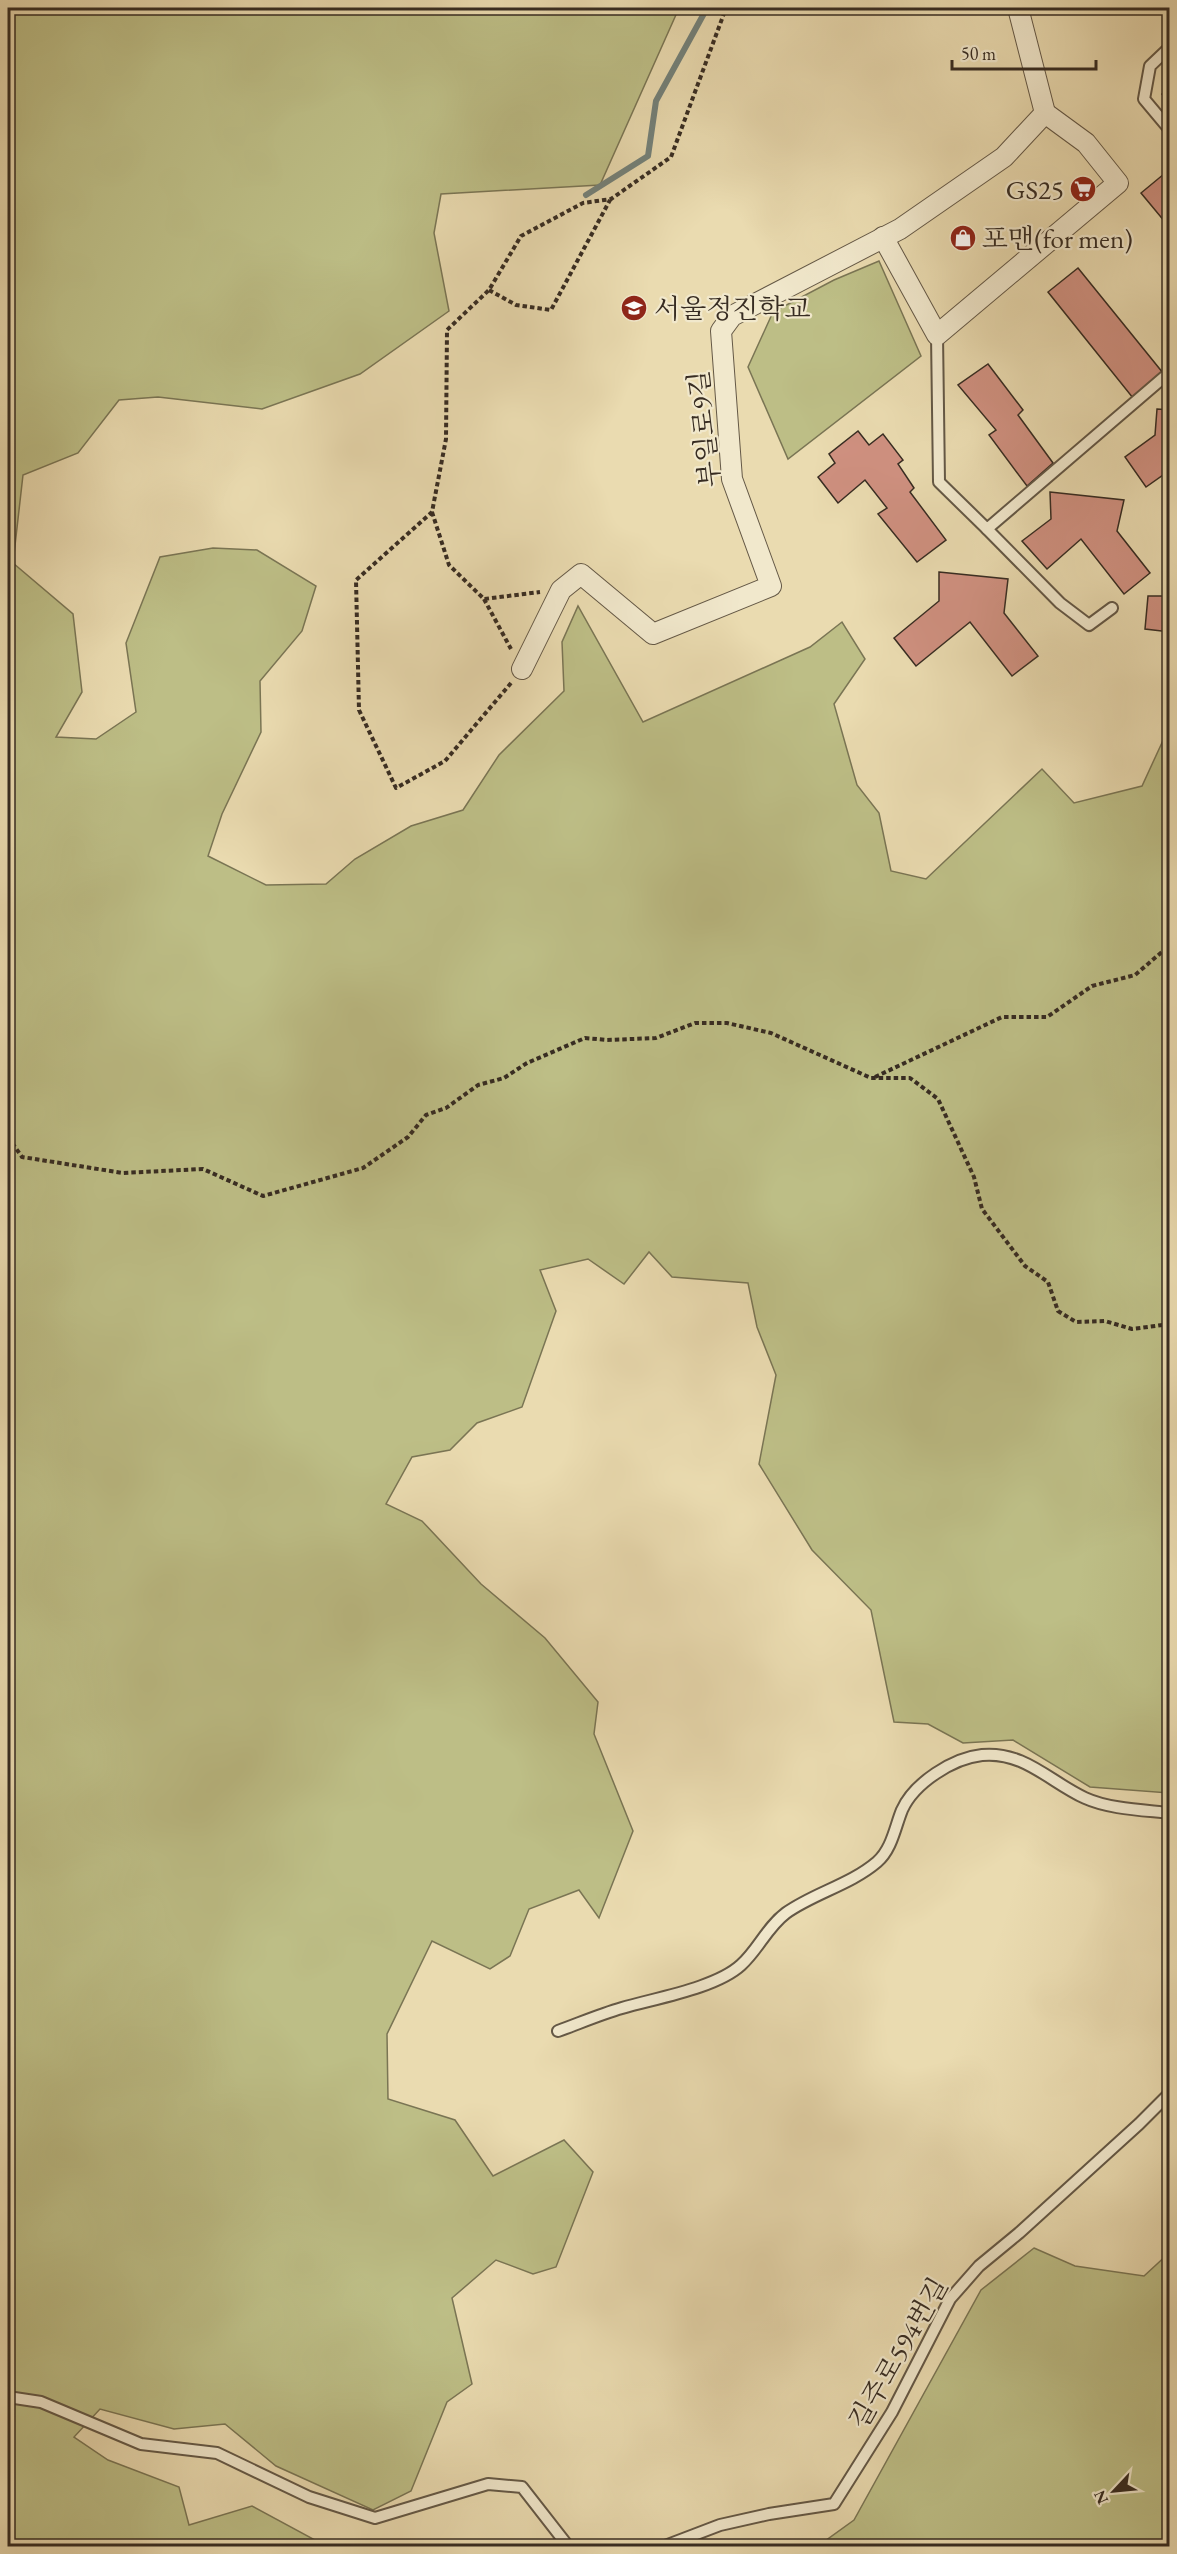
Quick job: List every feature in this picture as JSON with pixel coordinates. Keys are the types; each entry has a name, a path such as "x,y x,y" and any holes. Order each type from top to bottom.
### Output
{"street":[{"path":"883,237 937,335 1118,183 1086,143 1045,113 1020,8"},
{"name":"부일로9길","path":"561,590 581,574 653,634 771,586 732,479 721,331 732,316 883,237 1004,157 1045,113"},
{"path":"522,669 561,590"}],"lane":[{"path":"1170,47 1150,66 1144,99 1170,130"},
{"path":"937,335 939,482 1060,603 1089,625 1112,608"},
{"path":"987,529 1170,372"},
{"path":"558,2031 620,2008 706,1983 741,1965 786,1913 844,1883 878,1862 889,1846 903,1808 919,1788 943,1770 964,1759 983,1755 1009,1757 1029,1763 1086,1798 1170,1813"},
{"name":"길주로594번길","path":"665,2547 720,2525 769,2514 834,2504 892,2412 950,2299 979,2266 1019,2233 1139,2124 1170,2092"},
{"path":"8,2397 41,2402 141,2444 217,2453 309,2496 375,2518 488,2484 522,2487 568,2547"}],"path":[{"path":"489,290 516,305 551,310 611,199 671,157 726,8"},
{"path":"432,512 356,580 359,710 396,788 446,761 522,669 484,599 449,565 432,512 446,439 447,330 489,290 521,236 583,203 611,199"},
{"path":"484,599 561,590"},
{"path":"871,1078 1002,1017 1047,1017 1092,986 1135,975 1170,945"},
{"path":"8,1137 22,1157 123,1173 203,1170 263,1196 363,1168 408,1137 426,1115 446,1108 478,1085 504,1078 527,1063 585,1038 607,1040 656,1038 695,1023 727,1023 771,1033 871,1078 910,1078 938,1099 974,1177 982,1209 1024,1266 1048,1282 1058,1311 1076,1322 1105,1321 1132,1329 1170,1324"}],"green space":[{"path":"8,8 679,8 600,185 441,194 434,233 449,311 360,374 262,409 158,397 119,400 78,453 23,475 13,563 73,614 82,692 56,737 96,739 136,712 126,643 160,557 213,548 257,550 316,586 302,631 260,681 261,732 222,814 208,856 266,885 326,884 355,859 411,826 463,810 499,755 564,691 562,642 578,606 643,722 810,647 842,622 865,659 834,704 857,785 879,813 891,871 926,879 1042,769 1074,803 1142,786 1169,732 1169,1793 1090,1787 1013,1740 963,1743 928,1724 894,1722 871,1610 812,1550 759,1464 776,1375 757,1327 748,1283 672,1277 649,1252 624,1284 588,1259 540,1270 556,1311 522,1407 477,1423 450,1450 412,1457 386,1504 422,1521 481,1584 545,1638 598,1702 594,1734 633,1831 599,1918 579,1890 529,1909 510,1956 490,1969 432,1941 387,2034 388,2099 455,2120 493,2176 564,2140 593,2172 556,2267 533,2274 496,2260 452,2298 472,2384 447,2402 411,2491 373,2510 276,2466 225,2424 174,2429 100,2409 74,2437 108,2460 179,2487 189,2525 252,2506 326,2546 8,2546"},
{"path":"879,261 921,356 788,459 748,367 773,312 834,280"},
{"path":"1034,2248 1075,2266 1144,2276 1169,2253 1169,2546 818,2546 854,2520 981,2290"}],"building":[{"path":"1170,88 1170,103 1162,94"},
{"path":"1170,169 1170,228 1141,193"},
{"path":"1078,268 1163,373 1133,398 1048,292"},
{"path":"988,364 1023,410 1018,415 1053,463 1027,486 989,435 996,430 958,385"},
{"path":"1157,409 1170,410 1170,470 1146,487 1125,457 1155,435"},
{"path":"858,431 869,445 883,434 903,460 898,464 914,488 910,492 946,540 917,562 878,514 887,508 865,480 838,503 818,477 835,463 829,454"},
{"path":"1050,492 1124,500 1117,531 1150,573 1124,594 1081,539 1047,569 1022,541 1051,519"},
{"path":"939,572 1008,579 1004,613 1038,656 1012,676 970,622 916,666 894,638 939,601"},
{"path":"1148,596 1170,596 1170,632 1145,629"}],"waterway":[{"path":"586,195 648,156 656,101 707,8"}],"place":[{"name":"GS25","path":"1083,189"},
{"name":"포맨(for men)","path":"963,238"},
{"name":"서울정진학교","path":"634,308"}]}
